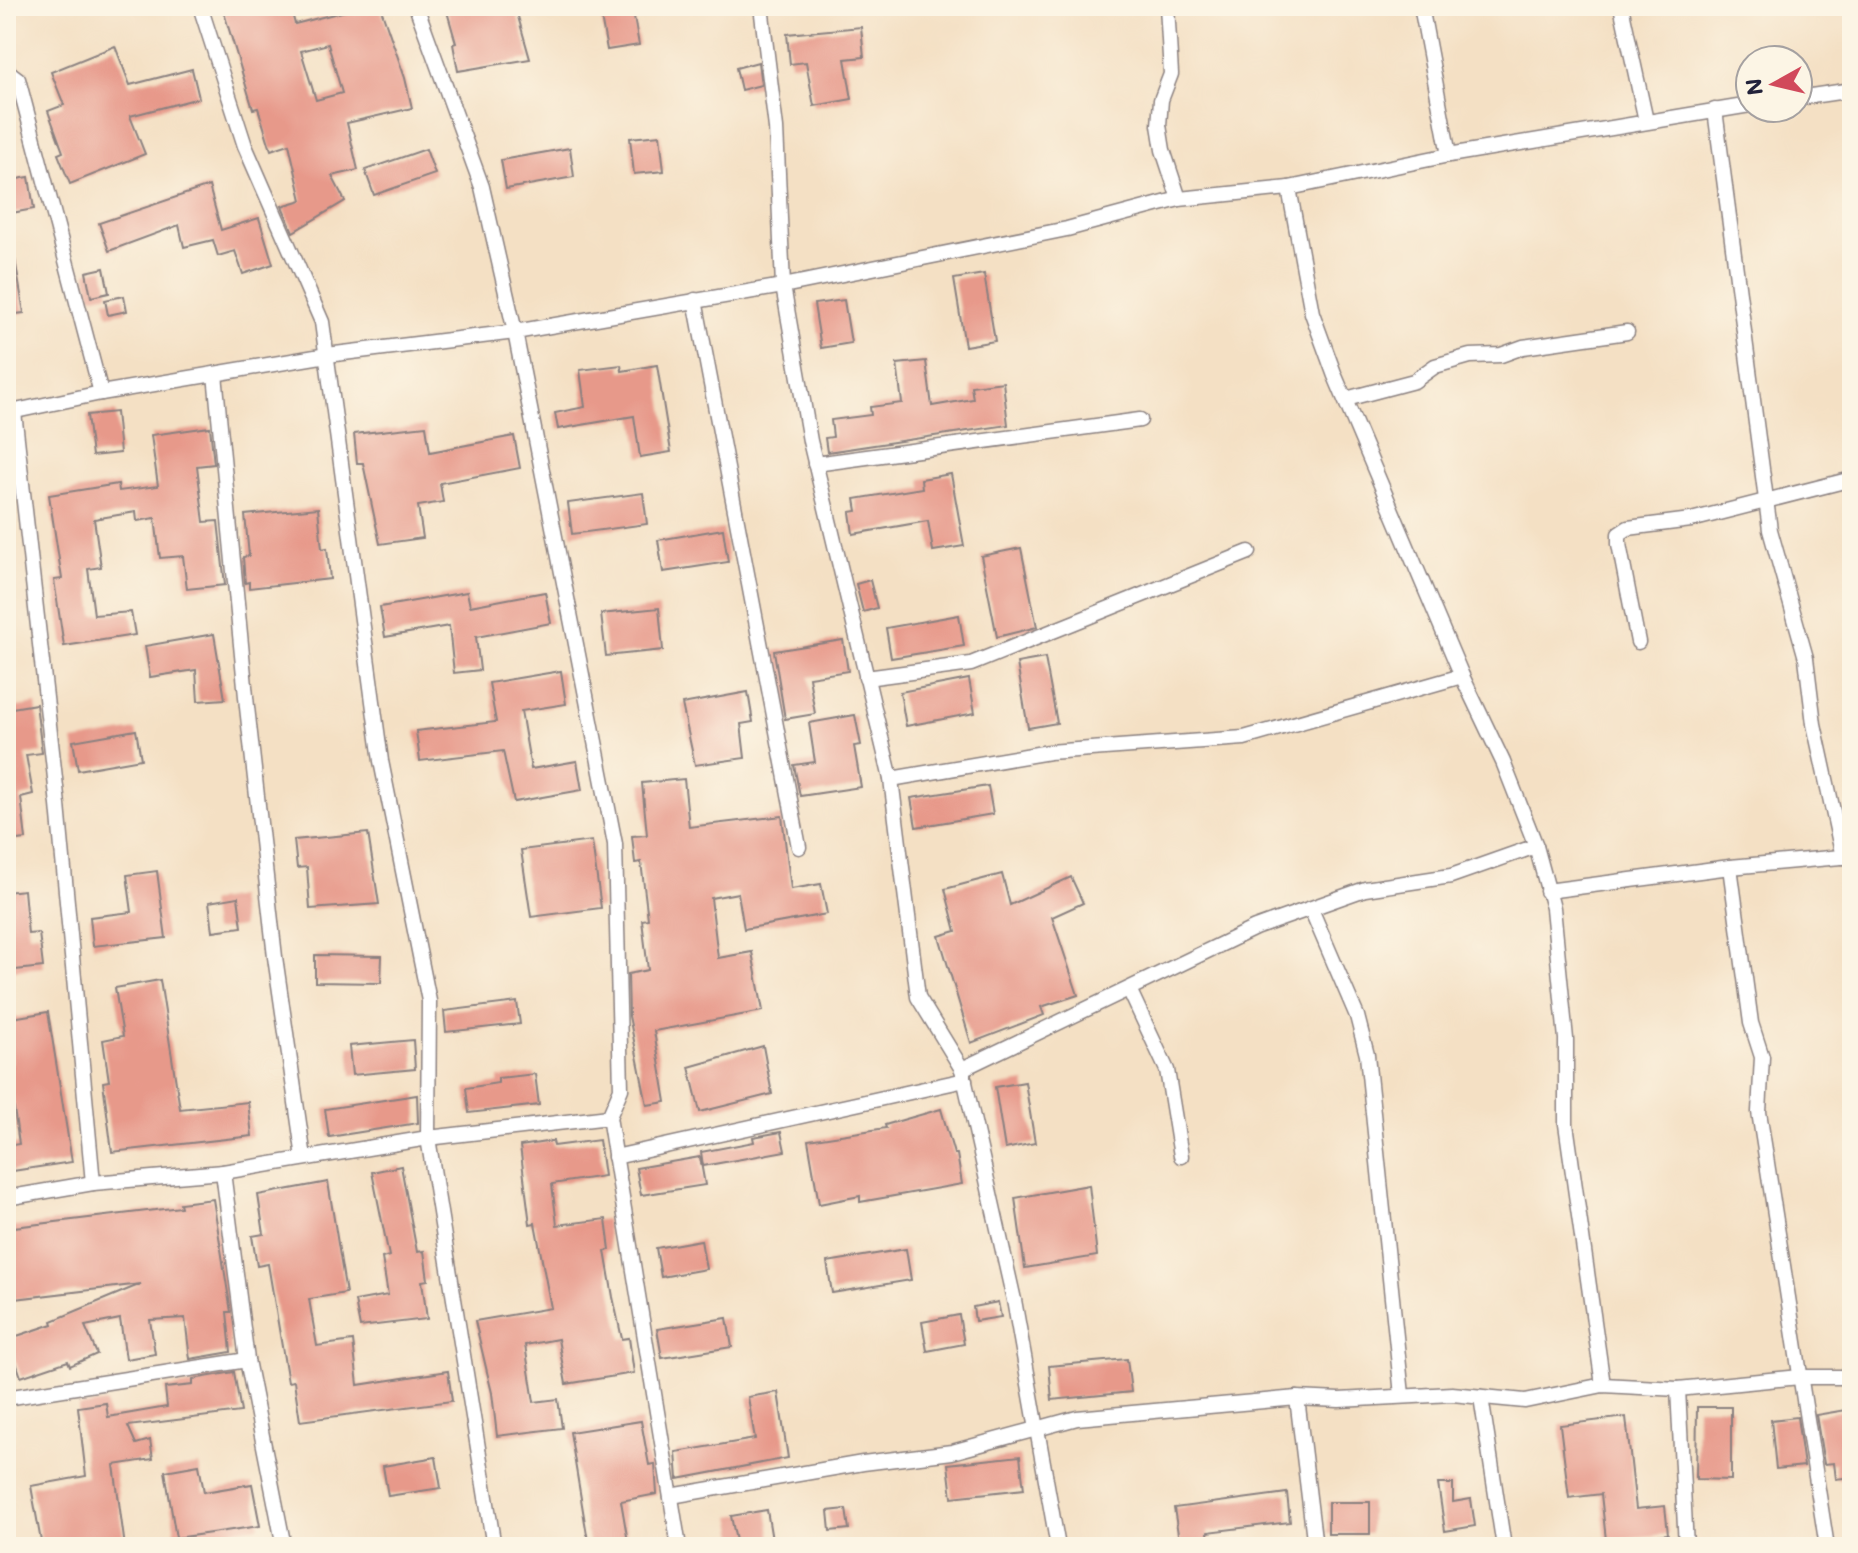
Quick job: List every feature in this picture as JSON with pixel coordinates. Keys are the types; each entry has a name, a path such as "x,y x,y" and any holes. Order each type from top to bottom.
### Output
{"street":[{"path":"200,6 245,146 322,322 381,761 429,1001 428,1138 494,1547"},
{"path":"416,6 435,68 476,167 515,332 615,844 622,1074 619,1101 609,1117 679,1547"},
{"path":"761,6 776,128 783,286 815,464 891,779 918,997 964,1074 1014,1300 1058,1547"},
{"path":"1167,6 1171,74 1161,100 1159,125 1163,150 1179,199"},
{"path":"1421,6 1449,155"},
{"path":"1621,6 1646,121"},
{"path":"6,70 18,79 101,393"},
{"path":"1814,96 1852,90"},
{"path":"93,1183 57,789 10,413 101,393 327,355 515,332 783,286 1067,229 1179,199 1289,188 1449,155 1734,107"},
{"path":"1547,891 1730,867 1848,857 1814,724 1806,658 1770,530 1715,110"},
{"path":"1289,188 1312,313 1462,676 1503,762 1536,846 1553,908 1566,1039 1566,1124 1603,1385"},
{"path":"695,300 799,847"},
{"path":"1346,399 1414,381 1435,366 1470,356 1501,355 1523,347 1627,332"},
{"path":"215,374 275,957 304,1158"},
{"path":"815,464 1140,420"},
{"path":"1638,642 1619,534 1628,528 1691,520 1852,479"},
{"path":"866,678 971,664 1249,552"},
{"path":"891,779 1049,752 1244,738 1462,676"},
{"path":"615,1157 964,1074 1255,928 1365,889 1451,876 1536,846"},
{"path":"1730,867 1751,1023 1762,1057 1759,1112 1827,1547"},
{"path":"1311,909 1357,1016 1367,1055 1382,1173 1402,1395"},
{"path":"1129,989 1167,1070 1181,1156"},
{"path":"6,1198 93,1183 223,1172 428,1138 609,1117"},
{"path":"223,1172 247,1360 278,1546"},
{"path":"6,1398 247,1360"},
{"path":"671,1496 863,1463 952,1452 1077,1418 1297,1398 1339,1400 1402,1395 1525,1401 1603,1385 1678,1389 1800,1377 1852,1377"},
{"path":"1678,1389 1686,1547"},
{"path":"1481,1397 1504,1547"},
{"path":"1297,1398 1315,1547"}],"building":[{"path":"222,6 290,6 295,24 365,6 380,6 412,108 347,123 358,170 332,176 345,201 293,232 282,206 302,200 289,144 271,150 258,108 253,109","holes":["328,44 342,93 316,100 301,51"]},
{"path":"515,6 530,59 458,71 453,44 456,43 446,8"},
{"path":"599,6 632,6 639,45 607,50"},
{"path":"861,27 864,57 845,59 852,99 814,106 806,62 790,64 787,34"},
{"path":"115,46 130,85 192,69 199,98 130,116 145,154 70,184 58,154 63,152 48,111 64,105 51,72"},
{"path":"758,62 761,85 741,90 736,68"},
{"path":"660,135 664,171 634,174 630,138"},
{"path":"570,148 574,177 506,189 501,160"},
{"path":"426,149 435,174 374,195 365,170"},
{"path":"29,177 34,209 6,214 6,181"},
{"path":"209,186 221,230 259,218 273,264 243,274 235,251 218,256 213,240 184,247 179,225 109,251 99,223"},
{"path":"6,253 14,253 24,313 6,315"},
{"path":"104,268 109,293 91,297 86,272"},
{"path":"984,274 995,341 965,346 954,279"},
{"path":"124,296 127,311 108,315 105,300"},
{"path":"844,300 851,343 821,348 814,304"},
{"path":"926,361 932,406 973,399 971,386 1003,382 1008,425 827,452 825,438 833,437 831,420 871,415 870,407 902,403 897,364"},
{"path":"621,365 622,371 657,365 671,452 640,457 634,416 558,429 555,413 585,407 580,370"},
{"path":"116,412 120,453 92,456 87,415"},
{"path":"426,426 430,452 514,436 520,468 440,483 443,502 418,506 423,538 380,544 363,463 357,463 354,434"},
{"path":"210,427 214,464 197,466 204,522 218,521 225,585 187,589 183,556 160,558 155,518 137,521 136,512 94,519 101,567 88,569 94,615 131,612 135,635 64,646 54,580 62,579 49,495 118,484 119,491 158,486 151,435"},
{"path":"951,474 964,546 933,551 928,521 853,534 850,512 857,511 855,499 922,488 921,479"},
{"path":"643,493 647,524 572,534 568,503"},
{"path":"318,508 322,549 327,548 330,579 249,588 249,582 245,583 243,557 249,556 245,515"},
{"path":"723,529 728,562 663,572 658,540"},
{"path":"1021,548 1037,627 997,637 981,556"},
{"path":"870,580 877,608 863,612 856,584"},
{"path":"467,592 470,606 545,592 551,623 476,637 480,670 454,673 449,626 385,637 380,607"},
{"path":"659,608 663,650 606,656 601,614"},
{"path":"959,615 964,646 891,658 886,628"},
{"path":"214,634 225,699 198,701 196,670 150,677 145,646"},
{"path":"843,640 848,671 809,677 815,714 785,719 774,651"},
{"path":"1045,658 1057,723 1028,728 1017,663"},
{"path":"561,671 566,704 521,711 531,769 577,761 582,790 514,802 503,751 420,761 416,731 496,722 489,683"},
{"path":"969,679 975,713 906,726 900,692"},
{"path":"748,692 753,722 741,724 745,758 695,765 682,704"},
{"path":"36,704 42,753 26,755 33,794 21,797 26,839 6,841 6,772 10,772 6,709"},
{"path":"855,715 861,745 854,746 861,787 800,796 794,765 815,762 809,723"},
{"path":"136,730 141,759 78,770 73,741"},
{"path":"684,779 689,827 782,816 791,889 821,884 827,914 744,929 738,893 711,898 718,958 752,952 763,1011 654,1031 666,1102 647,1105 629,1016 628,974 648,970 642,920 648,919 641,862 635,863 632,836 647,835 642,783"},
{"path":"988,786 993,814 916,827 911,798"},
{"path":"368,833 379,904 310,909 307,867 297,868 294,840"},
{"path":"592,841 601,908 531,917 521,850"},
{"path":"157,871 166,938 93,946 90,917 132,912 127,875"},
{"path":"1002,874 1010,905 1071,877 1083,903 1052,917 1078,995 1041,1007 1044,1015 971,1043 939,936 956,931 945,889"},
{"path":"24,890 28,934 39,933 43,967 6,971 6,892"},
{"path":"238,897 242,927 213,931 209,902"},
{"path":"315,955 382,956 381,983 315,982"},
{"path":"160,980 180,1109 248,1102 252,1136 112,1152 103,1082 109,1081 103,1040 123,1036 115,988"},
{"path":"517,1002 520,1024 446,1032 444,1011"},
{"path":"48,1012 72,1162 6,1172 6,1146 19,1144 12,1095 6,1096 6,1063 12,1062 6,1019"},
{"path":"413,1040 415,1069 352,1075 349,1046"},
{"path":"763,1046 772,1094 700,1112 689,1067"},
{"path":"535,1074 539,1105 469,1113 466,1088 498,1083 498,1078"},
{"path":"1025,1082 1035,1143 1005,1149 995,1087"},
{"path":"417,1095 418,1123 329,1137 325,1109"},
{"path":"941,1109 954,1154 957,1154 962,1184 860,1202 860,1196 819,1204 808,1140 886,1128 885,1125"},
{"path":"781,1132 785,1151 703,1166 701,1152 754,1142 753,1137"},
{"path":"599,1140 604,1176 552,1184 557,1225 606,1219 610,1250 605,1251 613,1297 622,1339 629,1338 634,1373 566,1384 558,1339 525,1345 534,1402 558,1399 562,1428 497,1436 492,1393 475,1321 551,1308 535,1223 530,1224 520,1146 553,1141 554,1146"},
{"path":"700,1157 705,1185 641,1195 636,1168"},
{"path":"401,1166 417,1252 424,1251 428,1280 422,1281 427,1319 360,1327 355,1301 388,1295 382,1258 389,1256 372,1172"},
{"path":"328,1182 346,1293 309,1299 317,1346 353,1341 358,1385 448,1371 452,1401 300,1421 294,1381 288,1382 268,1264 257,1266 252,1236 264,1234 258,1195"},
{"path":"1089,1185 1097,1256 1025,1268 1015,1198"},
{"path":"213,1199 231,1312 227,1312 231,1352 190,1359 185,1318 150,1320 155,1354 126,1359 120,1319 85,1326 97,1354 70,1366 68,1361 21,1377 8,1339 53,1324 52,1321 141,1284 6,1300 6,1228 181,1207 180,1203"},
{"path":"701,1240 706,1269 661,1277 656,1248"},
{"path":"906,1249 911,1280 832,1293 827,1262"},
{"path":"998,1302 1001,1317 975,1321 973,1307"},
{"path":"959,1315 964,1344 927,1351 922,1322"},
{"path":"727,1318 732,1347 662,1358 657,1329"},
{"path":"1127,1359 1131,1392 1052,1400 1049,1366"},
{"path":"234,1372 241,1412 128,1426 136,1444 150,1440 153,1459 114,1465 125,1547 42,1547 31,1486 86,1476 78,1407 106,1403 108,1417 167,1407 165,1388 193,1385 193,1379"},
{"path":"778,1392 788,1458 678,1479 676,1452 755,1439 748,1397"},
{"path":"1697,1407 1731,1407 1731,1480 1696,1479"},
{"path":"1852,1409 1852,1477 1836,1479 1834,1463 1824,1464 1816,1415"},
{"path":"1626,1417 1636,1509 1665,1506 1668,1534 1606,1540 1601,1494 1569,1498 1560,1425"},
{"path":"1797,1417 1804,1466 1776,1469 1771,1420"},
{"path":"641,1421 649,1465 655,1464 657,1494 621,1501 628,1542 589,1547 570,1432"},
{"path":"1020,1456 1024,1489 952,1497 948,1464"},
{"path":"436,1457 441,1488 388,1496 383,1466"},
{"path":"199,1465 204,1492 252,1484 260,1526 176,1538 165,1471"},
{"path":"1438,1484 1453,1484 1453,1502 1471,1499 1475,1526 1445,1531"},
{"path":"1287,1493 1290,1522 1208,1532 1210,1547 1180,1547 1174,1508"},
{"path":"1328,1502 1370,1502 1370,1534 1328,1534"},
{"path":"846,1509 849,1529 830,1531 828,1511"},
{"path":"767,1510 772,1540 737,1546 731,1516"}]}
